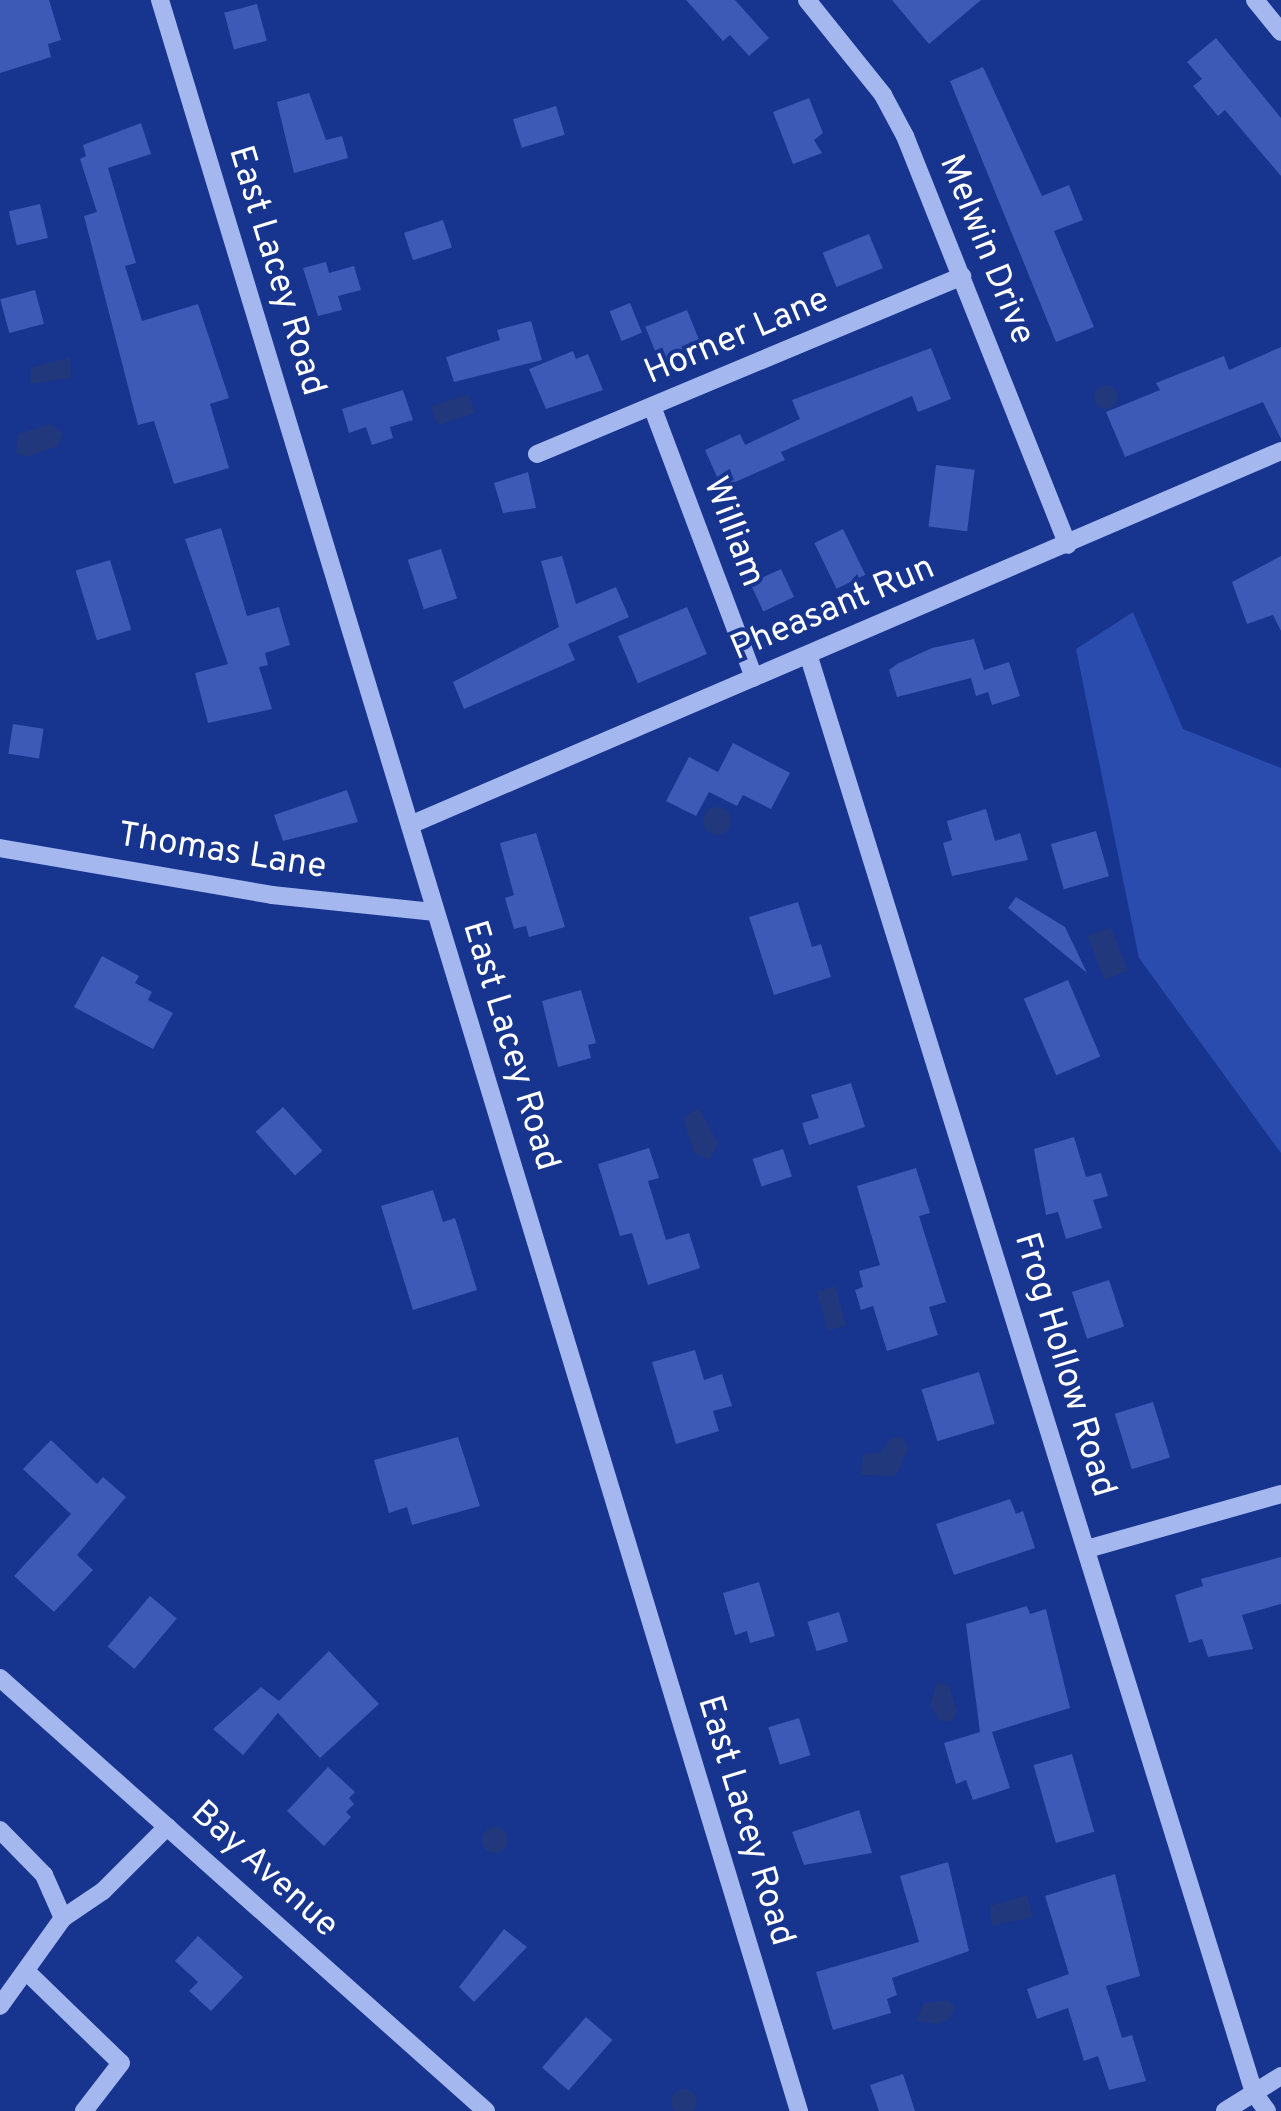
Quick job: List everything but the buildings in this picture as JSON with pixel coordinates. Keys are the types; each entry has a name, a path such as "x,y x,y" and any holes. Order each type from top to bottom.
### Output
{"street":[{"name":"East Lacey Road","path":"160,0 799,2111"},
{"name":"Melwin Drive","path":"807,0 883,96 962,276 1068,545"},
{"path":"1255,0 1281,32"},
{"name":"Horner Lane","path":"537,454 653,409 962,276"},
{"name":"William","path":"653,409 754,678"},
{"name":"Pheasant Run","path":"410,825 809,657 1281,451"},
{"name":"Frog Hollow Road","path":"809,657 1254,2093 1267,2111"},
{"name":"Thomas Lane","path":"0,848 272,895 435,912"},
{"path":"1087,1549 1281,1494"},
{"name":"Bay Avenue","path":"0,1678 486,2111"},
{"path":"0,2006 28,1973 63,1918 103,1891 167,1827"},
{"path":"0,1830 44,1875 63,1918"},
{"path":"28,1973 121,2063 84,2111"},
{"path":"1224,2111 1281,2076"}],"shaded area":[{"path":"70,357 71,378 30,384 31,368"},
{"path":"1106,385 1118,397 1106,409 1094,397"},
{"path":"469,394 475,413 437,425 431,406"},
{"path":"51,424 63,433 58,446 27,457 16,453 18,434"},
{"path":"1133,612 1183,729 1281,768 1281,1153 1139,958 1076,649"},
{"path":"717,807 727,811 731,821 727,831 717,835 707,831 703,821 707,811"},
{"path":"1111,927 1128,971 1105,980 1088,936"},
{"path":"699,1108 718,1143 710,1160 694,1153 683,1118"},
{"path":"835,1286 846,1325 828,1331 817,1291"},
{"path":"902,1437 909,1447 896,1476 860,1475 863,1454 881,1452 891,1438"},
{"path":"937,1682 949,1686 957,1711 952,1722 940,1721 930,1705"},
{"path":"495,1827 504,1831 508,1840 504,1849 495,1853 486,1849 482,1840 486,1831"},
{"path":"1027,1895 1033,1917 992,1926 990,1906"},
{"path":"948,2000 955,2007 951,2018 938,2024 916,2021 924,2003"},
{"path":"684,2089 693,2093 697,2102 693,2111 684,2115 675,2111 671,2102 675,2093"}]}
